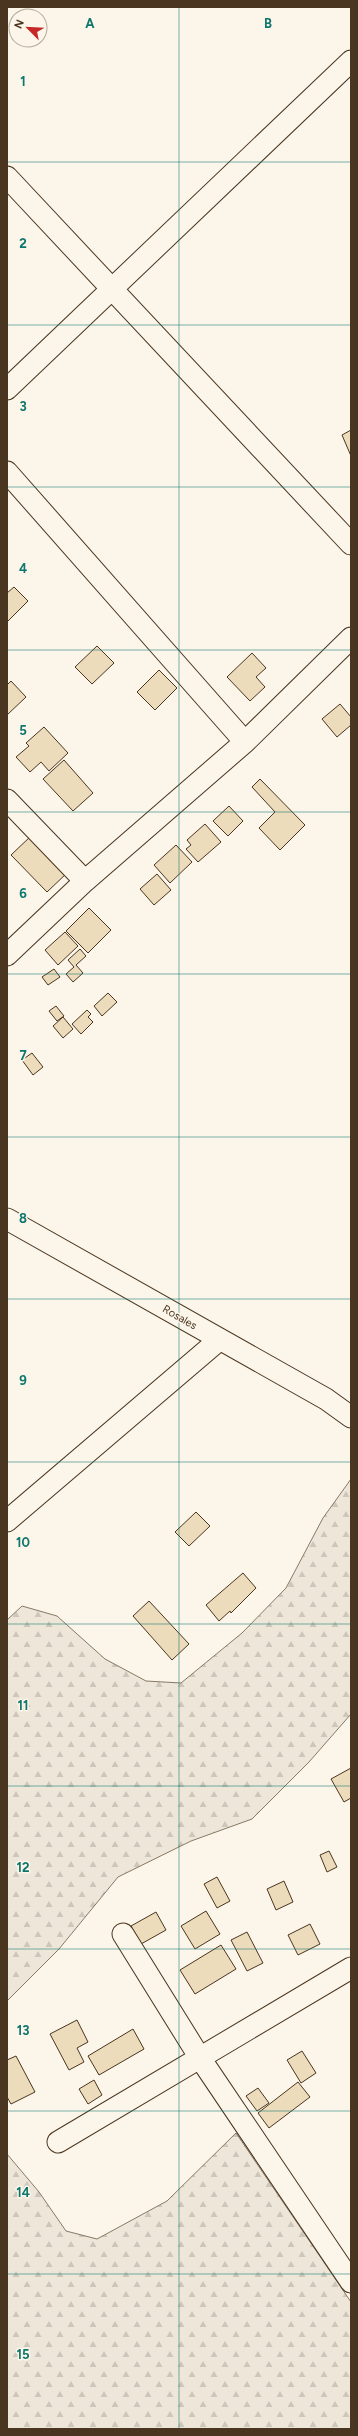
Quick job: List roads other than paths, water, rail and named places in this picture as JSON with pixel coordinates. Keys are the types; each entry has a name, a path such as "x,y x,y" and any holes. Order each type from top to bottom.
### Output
{"street":[{"path":"7,389 351,62"},
{"path":"7,177 351,544"},
{"path":"7,472 245,742"},
{"path":"7,955 85,881 245,742 351,638"},
{"path":"7,800 85,881"},
{"name":"Rosales","path":"7,1219 326,1399 351,1417"},
{"path":"7,1521 219,1340"},
{"path":"124,1934 200,2058 351,2282"},
{"path":"58,2142 351,1968"}]}
